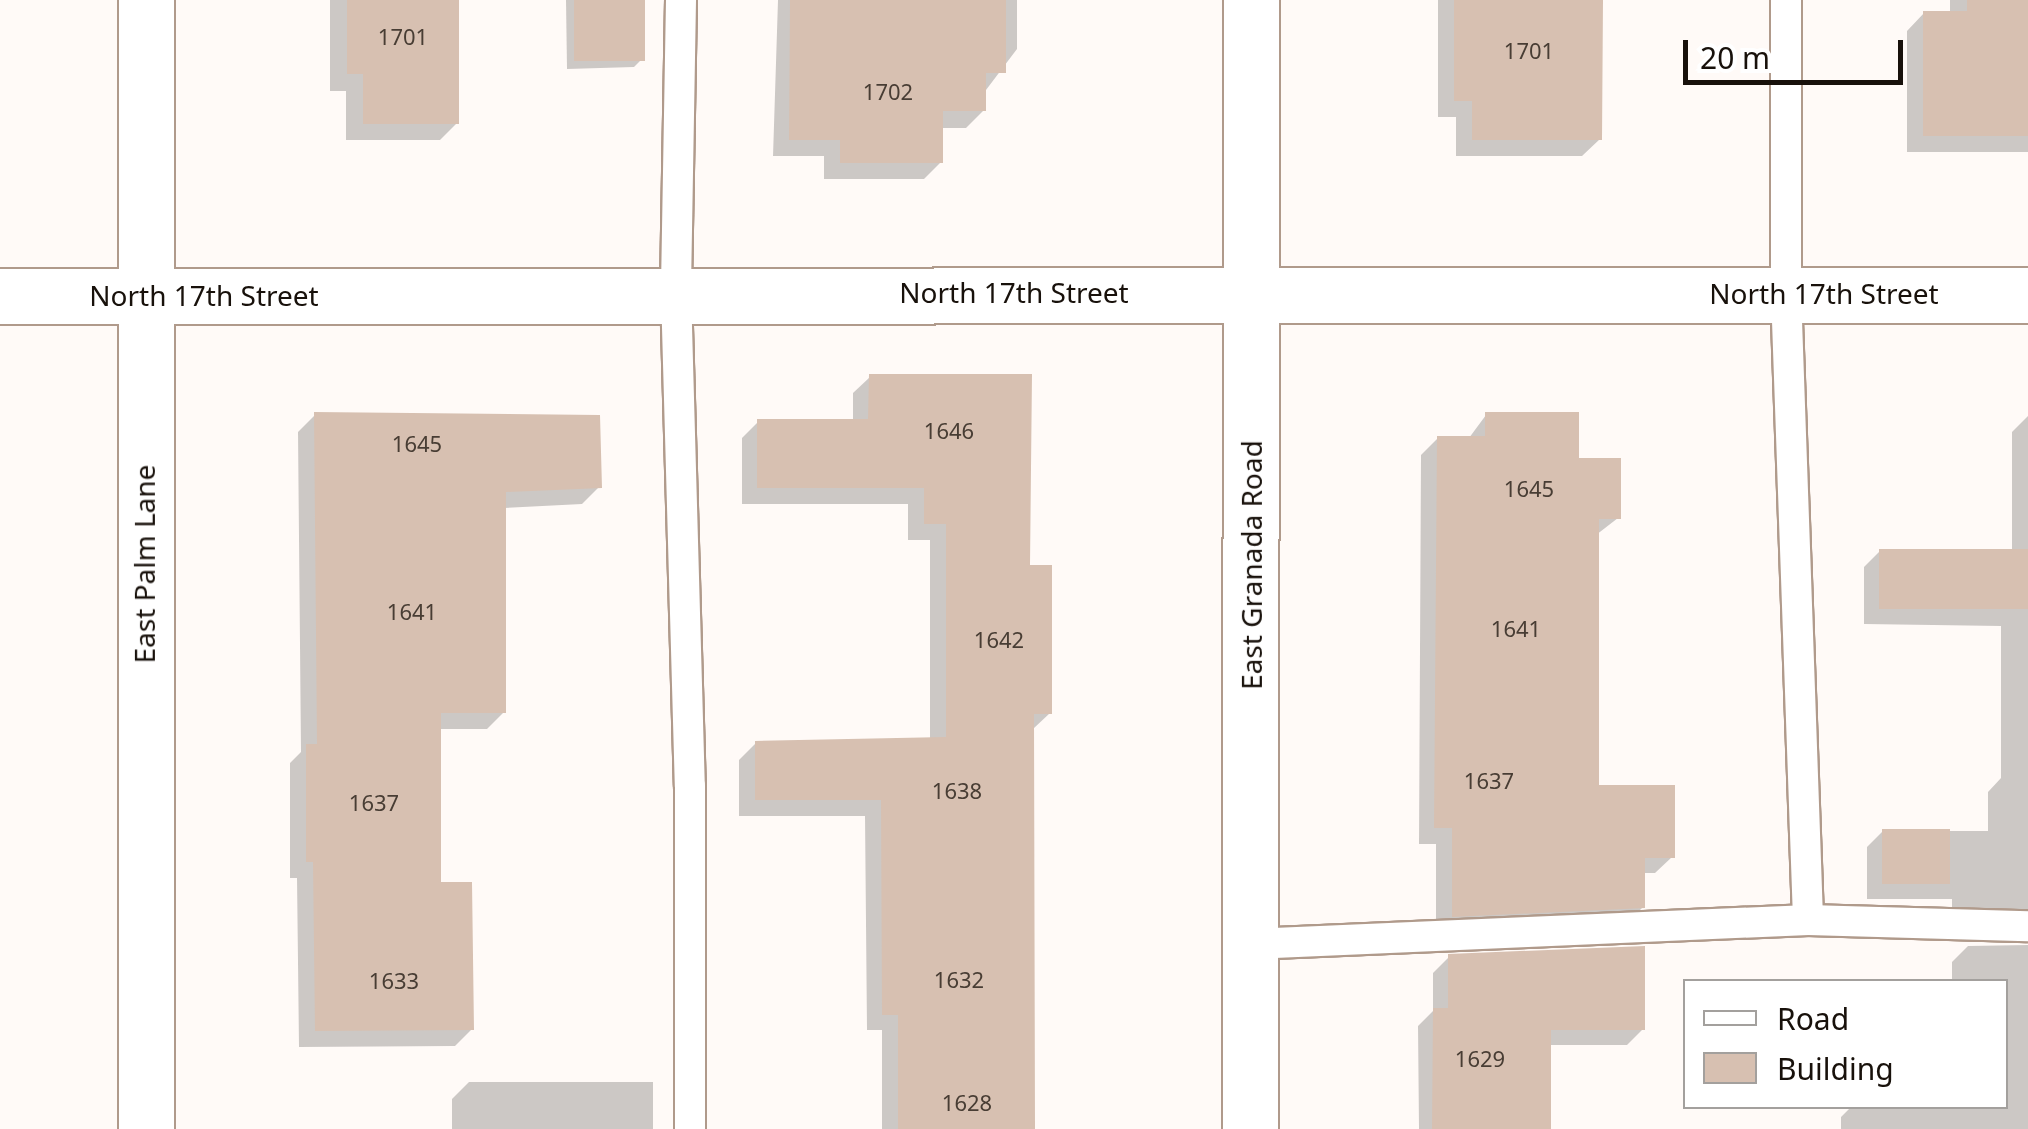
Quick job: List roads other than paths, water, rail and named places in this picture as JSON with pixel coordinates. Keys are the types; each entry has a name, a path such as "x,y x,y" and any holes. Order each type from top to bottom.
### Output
{"street":[{"name":"East Palm Lane","path":"146,0 146,1129"},
{"name":"East Granada Road","path":"1250,1129 1251,0"},
{"name":"North 17th Street","path":"0,296 676,291 2028,295"}],"lane":[{"path":"681,0 676,291 690,786 690,1129"},
{"path":"1786,0 1786,292 1808,920"},
{"path":"1251,944 1808,920 2028,926"}]}
